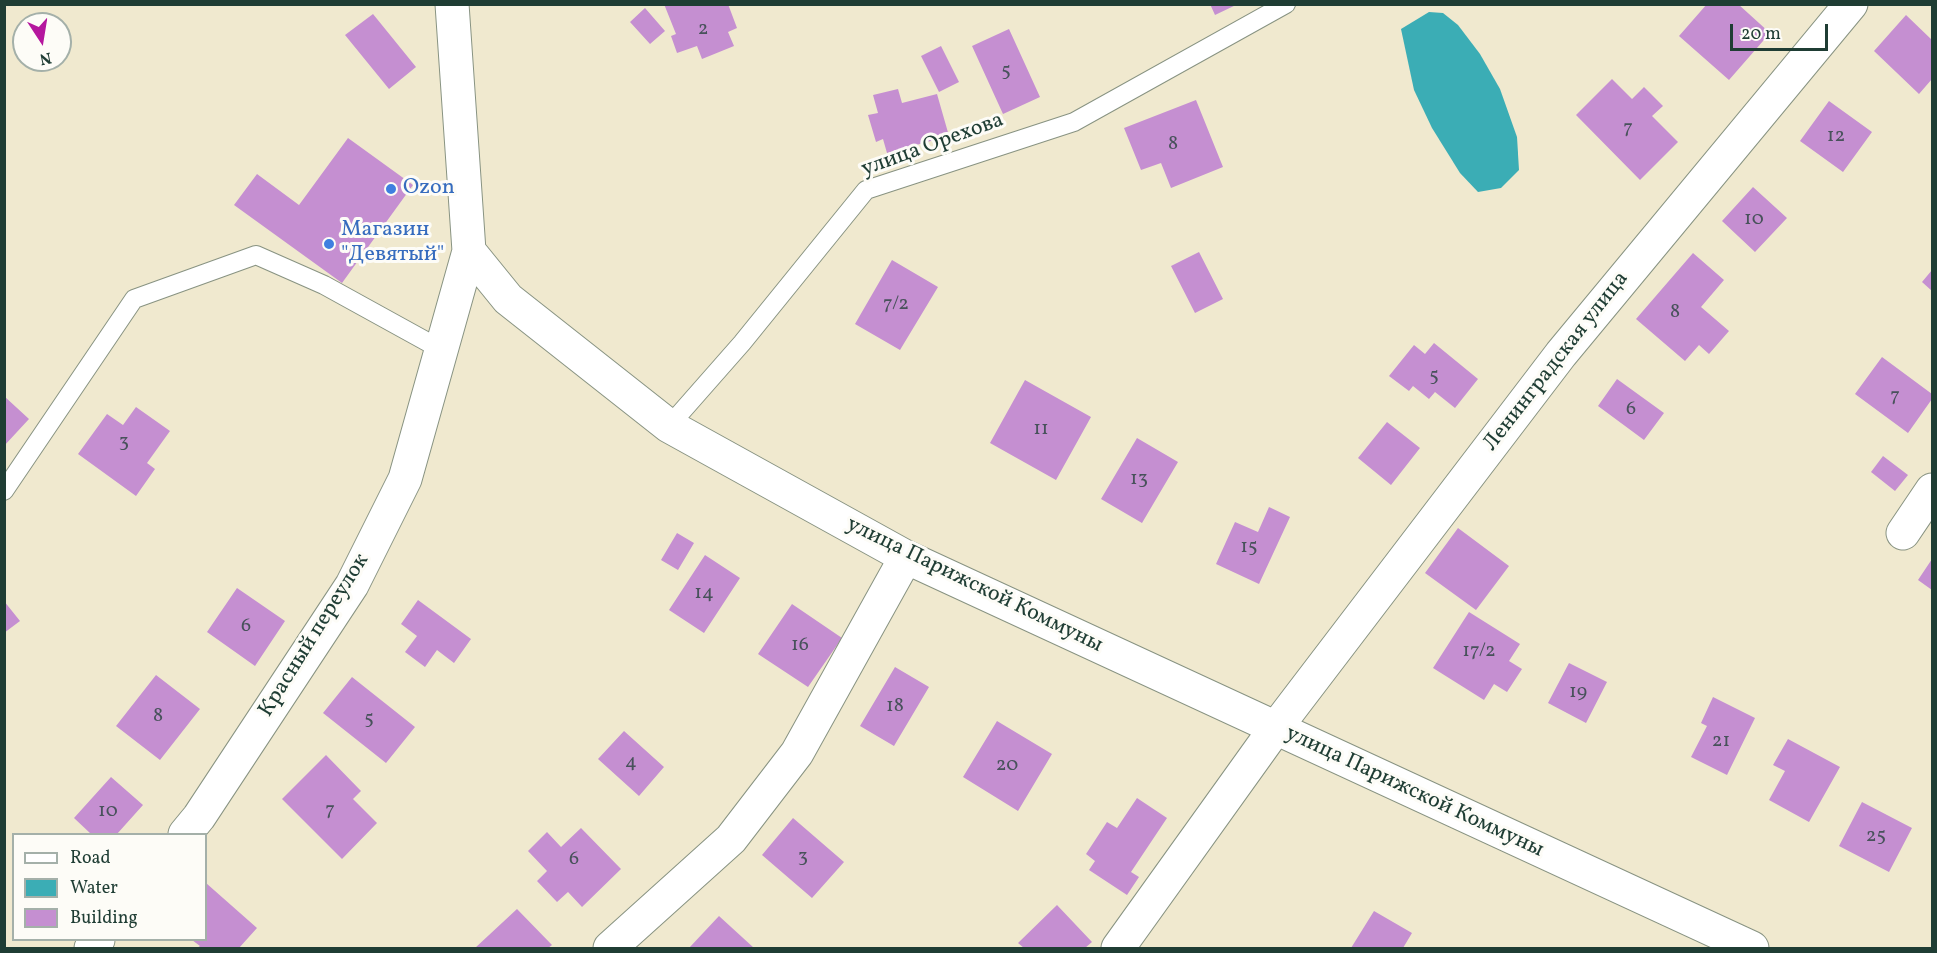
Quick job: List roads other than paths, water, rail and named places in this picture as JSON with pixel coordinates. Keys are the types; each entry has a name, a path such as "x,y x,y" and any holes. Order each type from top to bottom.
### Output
{"street":[{"path":"452,4 469,251"},
{"name":"Ленинградская улица","path":"1118,948 1275,729 1561,354 1851,4"},
{"name":"Красный переулок","path":"186,833 199,817 352,585 405,479 469,251"},
{"name":"улица Парижской Коммуны","path":"469,251 508,299 669,426 906,557 1752,948"},
{"path":"1903,533 1932,490"},
{"path":"610,948 731,839 797,753 906,557"}],"lane":[{"name":"улица Орехова","path":"669,426 742,343 866,190 1074,122 1286,4"},
{"path":"4,491 134,299 256,255 324,285 442,350"}],"water":[{"path":"1429,12 1443,13 1458,25 1480,54 1500,89 1517,137 1519,170 1501,188 1478,192 1460,173 1432,128 1414,90 1401,29"}],"place":[{"name":"Ozon","path":"391,189"},
{"name":"Магазин \"Девятый\"","path":"329,244"}]}
